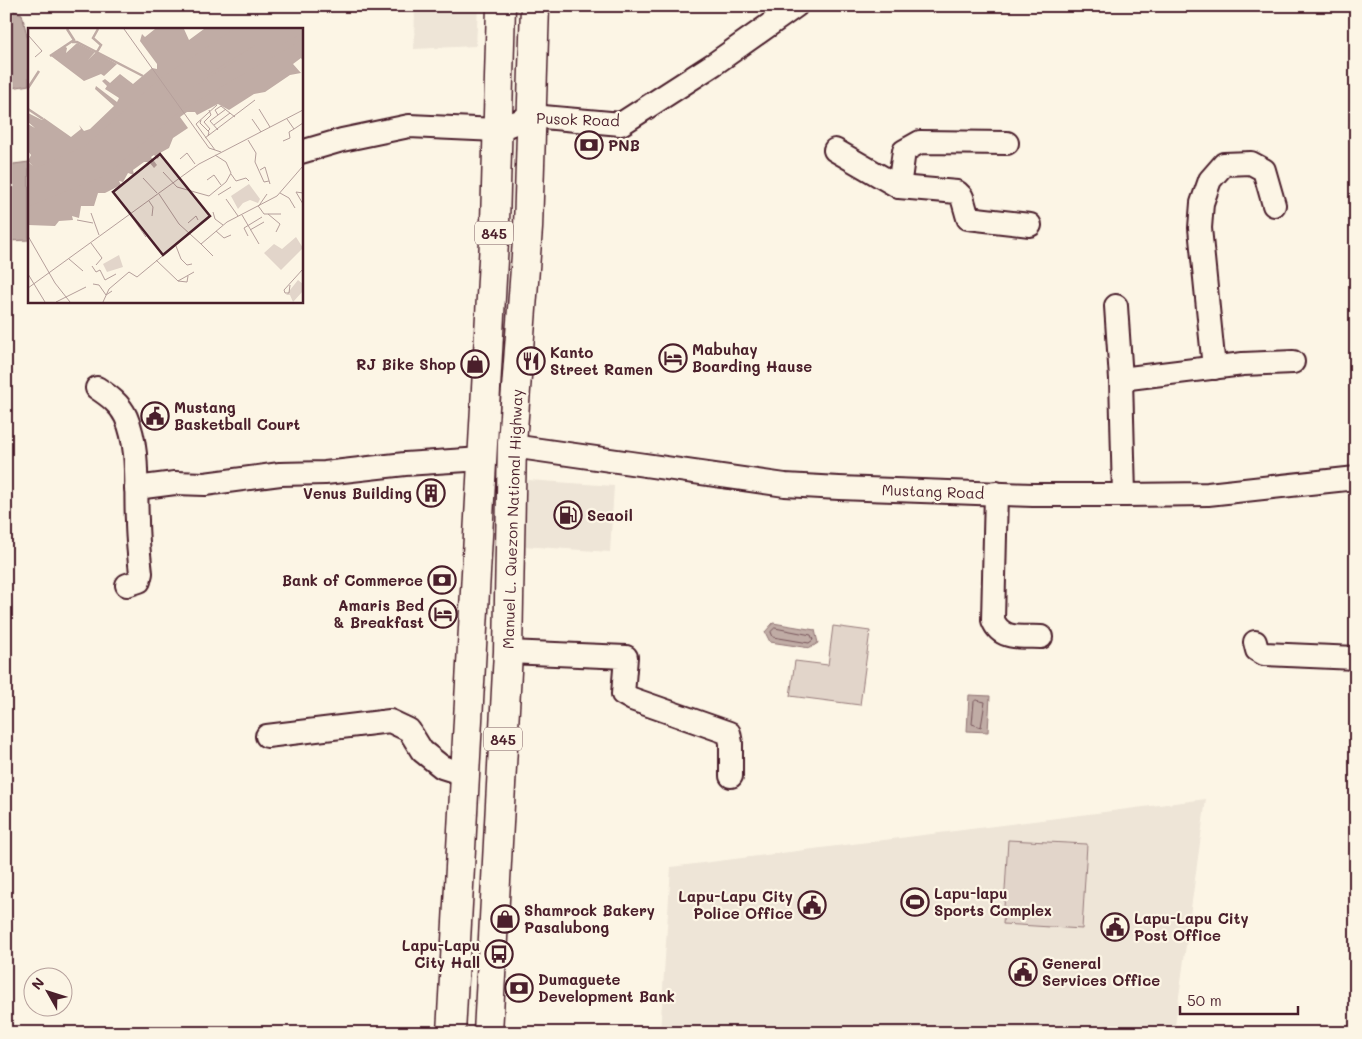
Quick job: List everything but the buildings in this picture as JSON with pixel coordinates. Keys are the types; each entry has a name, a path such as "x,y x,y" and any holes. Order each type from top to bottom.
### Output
{"main road":[{"name":"Manuel L. Quezon National Highway","path":"451,1033 495,222 501,6"},
{"name":"Manuel L. Quezon National Highway","path":"488,1033 508,652 512,446 528,228 535,6"}],"street":[{"name":"Pusok Road","path":"302,152 342,140 409,126 497,130 532,116 621,124 714,64 796,6"},
{"path":"899,187 904,151 911,145 920,142 1007,143"},
{"path":"835,150 899,187 957,192 962,197 968,218 1030,225"},
{"path":"1214,368 1200,228 1202,203 1210,180 1224,164 1251,163 1264,170 1274,205"},
{"path":"1116,306 1121,379 1124,496"},
{"path":"1121,379 1243,364 1293,362"},
{"path":"97,388 111,397 127,419 136,459 140,573 139,581 127,585"},
{"name":"Mustang Road","path":"512,446 785,485 996,494 1124,496 1208,494 1356,478"},
{"path":"136,488 175,483 205,484 280,474 325,473 482,459"},
{"path":"996,494 993,620 996,629 1006,636 1041,637"},
{"path":"1255,642 1257,650 1264,654 1356,658"},
{"path":"508,652 626,657 624,694 632,699 729,733 731,743 731,776"},
{"path":"267,736 390,721 409,730 422,751 442,767 464,774"}],"shaded area":[{"path":"415,6 478,6 476,46 414,49"},
{"path":"528,480 614,486 610,552 523,546"},
{"path":"833,626 870,631 860,705 790,696 795,661 828,665"},
{"path":"1206,799 1174,1033 660,1033 671,867"},
{"path":"1008,840 1087,844 1082,929 1003,924"}],"water":[{"path":"6,8 22,14 28,40 28,85 6,89"},
{"path":"28,162 28,240 8,241 6,165"},
{"path":"773,623 815,630 818,643 810,648 770,642 765,632"},
{"path":"969,695 990,696 988,732 967,731"}],"place":[{"name":"PNB","path":"589,145"},
{"name":"Mabuhay Boarding Hause","path":"673,358"},
{"name":"Kanto Street Ramen","path":"531,361"},
{"name":"RJ Bike Shop","path":"475,364"},
{"name":"Mustang Basketball Court","path":"155,416"},
{"name":"Venus Building","path":"431,493"},
{"name":"Seaoil","path":"568,515"},
{"name":"Bank of Commerce","path":"442,580"},
{"name":"Amaris Bed & Breakfast","path":"443,614"},
{"name":"Lapu-lapu Sports Complex","path":"915,902"},
{"name":"Lapu-Lapu City Police Office","path":"812,905"},
{"name":"Shamrock Bakery Pasalubong","path":"505,919"},
{"name":"Lapu-Lapu City Post Office","path":"1115,927"},
{"name":"Lapu-Lapu City Hall","path":"499,954"},
{"name":"General Services Office","path":"1023,972"},
{"name":"Dumaguete Development Bank","path":"519,988"}]}
